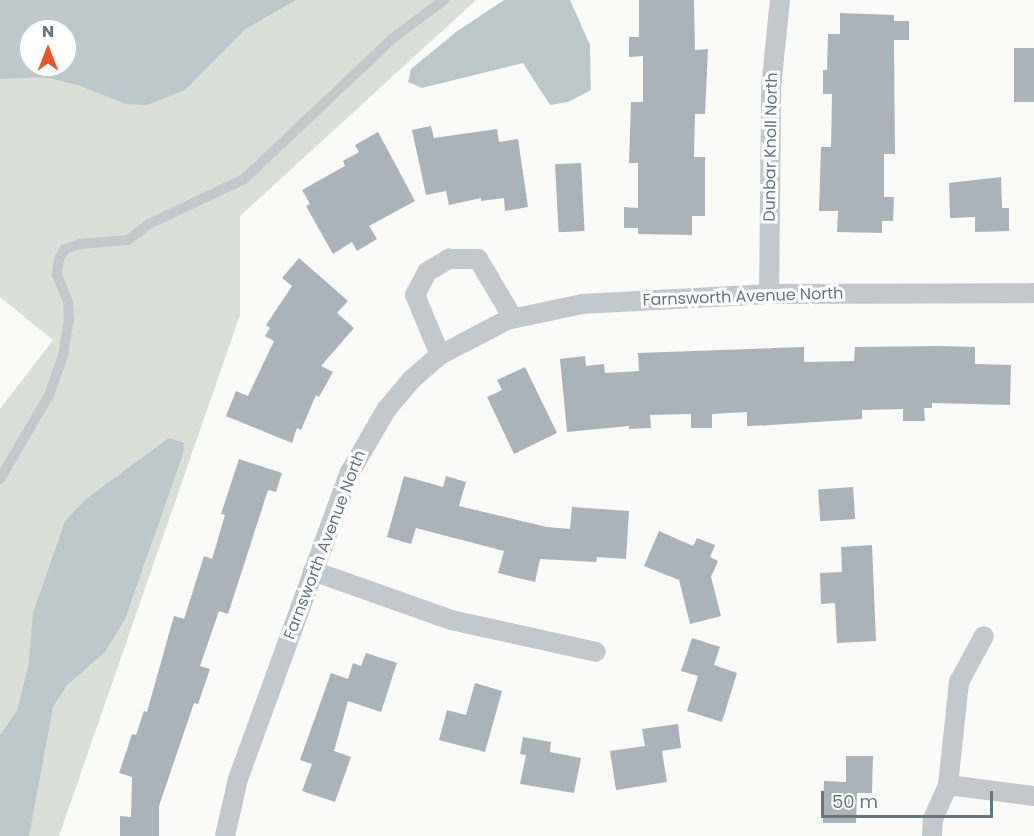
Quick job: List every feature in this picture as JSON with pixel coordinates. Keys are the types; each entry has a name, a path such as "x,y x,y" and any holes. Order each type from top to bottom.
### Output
{"street":[{"name":"Dunbar Knoll North","path":"769,294 771,88 780,0"},
{"path":"440,355 415,295 427,272 449,259 478,259 513,318"},
{"name":"Farnsworth Avenue North","path":"225,836 238,779 349,474 365,440 411,380 440,355 513,318 582,304 769,294 1034,293"},
{"path":"314,571 473,626 596,652"},
{"path":"932,836 933,819 948,785 960,682 984,636"},
{"path":"948,785 1034,796"}],"lane":[{"path":"0,479 49,394 63,356 69,320 68,302 57,275 58,260 65,249 80,244 128,240 149,224 244,178 393,38 444,0"}],"shaded area":[{"path":"0,0 476,0 240,216 240,315 59,836 0,836 0,409 53,340 0,297"},
{"path":"0,0 296,0 245,29 185,90 147,105 126,104 78,85 48,78 78,78 78,18 18,18 18,78 22,78 0,79"},
{"path":"504,0 570,0 590,45 591,90 568,102 550,105 523,63 422,88 408,82 411,69 456,32"},
{"path":"169,438 184,443 183,454 125,619 105,652 67,685 53,707 29,836 0,836 0,735 17,711 29,663 33,613 65,521 86,499"}],"building":[{"path":"639,0 694,0 695,50 708,49 705,114 695,114 694,157 705,157 705,216 692,216 692,235 638,234 638,228 624,228 624,207 638,208 638,163 629,163 631,102 643,102 643,56 629,57 629,37 639,37"},
{"path":"840,13 894,15 894,21 909,21 909,40 894,40 895,154 884,154 884,197 894,197 893,221 882,221 882,233 837,232 838,211 819,211 821,147 831,147 832,94 823,94 823,70 827,70 828,34 840,34"},
{"path":"1014,48 1034,48 1034,102 1014,102"},
{"path":"431,126 434,138 497,129 499,142 518,139 528,207 505,211 504,198 481,201 481,198 449,205 446,191 426,195 412,130"},
{"path":"378,132 415,201 369,226 377,239 357,251 352,242 333,254 306,206 310,204 302,190 345,166 343,161 359,152 355,145"},
{"path":"581,163 585,231 559,232 555,164"},
{"path":"1001,177 1002,208 1009,208 1009,231 975,232 975,217 950,218 949,183"},
{"path":"299,258 348,301 337,313 354,328 321,366 333,372 319,397 316,395 301,430 297,428 292,443 226,416 236,391 248,396 274,341 265,336 270,328 266,325 292,286 282,278"},
{"path":"804,347 804,362 854,361 855,347 975,347 975,364 1011,365 1010,405 932,403 932,408 924,408 925,421 903,421 903,409 862,410 862,419 747,426 747,412 712,414 712,428 691,428 691,414 650,415 651,428 629,429 629,426 567,432 560,359 585,356 586,366 604,364 605,373 639,371 638,353"},
{"path":"525,367 557,433 514,454 487,397 502,390 497,380"},
{"path":"239,459 282,473 276,492 268,490 228,614 219,611 200,666 210,669 198,704 194,703 159,806 159,836 120,836 120,816 131,817 132,777 119,773 132,734 136,735 144,711 147,712 174,616 184,619 204,556 212,559 225,515 221,514"},
{"path":"404,476 443,487 446,476 466,482 459,506 547,527 570,529 572,507 629,511 626,559 597,557 596,562 540,559 535,582 498,573 504,551 416,528 411,544 387,537"},
{"path":"853,487 855,519 820,521 818,489"},
{"path":"659,531 693,546 697,538 715,545 710,557 718,561 711,577 721,616 690,624 679,580 644,566"},
{"path":"872,545 876,641 837,643 835,603 821,604 820,573 842,572 841,547"},
{"path":"692,638 720,647 714,665 737,673 722,722 687,711 698,676 681,671"},
{"path":"366,653 397,663 381,712 348,701 334,751 351,757 335,802 302,791 312,764 300,760 331,673 348,679 353,663 361,666"},
{"path":"475,683 502,691 485,752 439,740 447,710 466,715"},
{"path":"678,724 681,748 662,751 667,782 616,790 610,751 645,746 642,729"},
{"path":"523,737 551,742 550,752 581,758 574,793 520,784 526,755 520,754"},
{"path":"846,756 873,756 872,793 857,793 856,823 823,823 824,781 846,782"}]}
